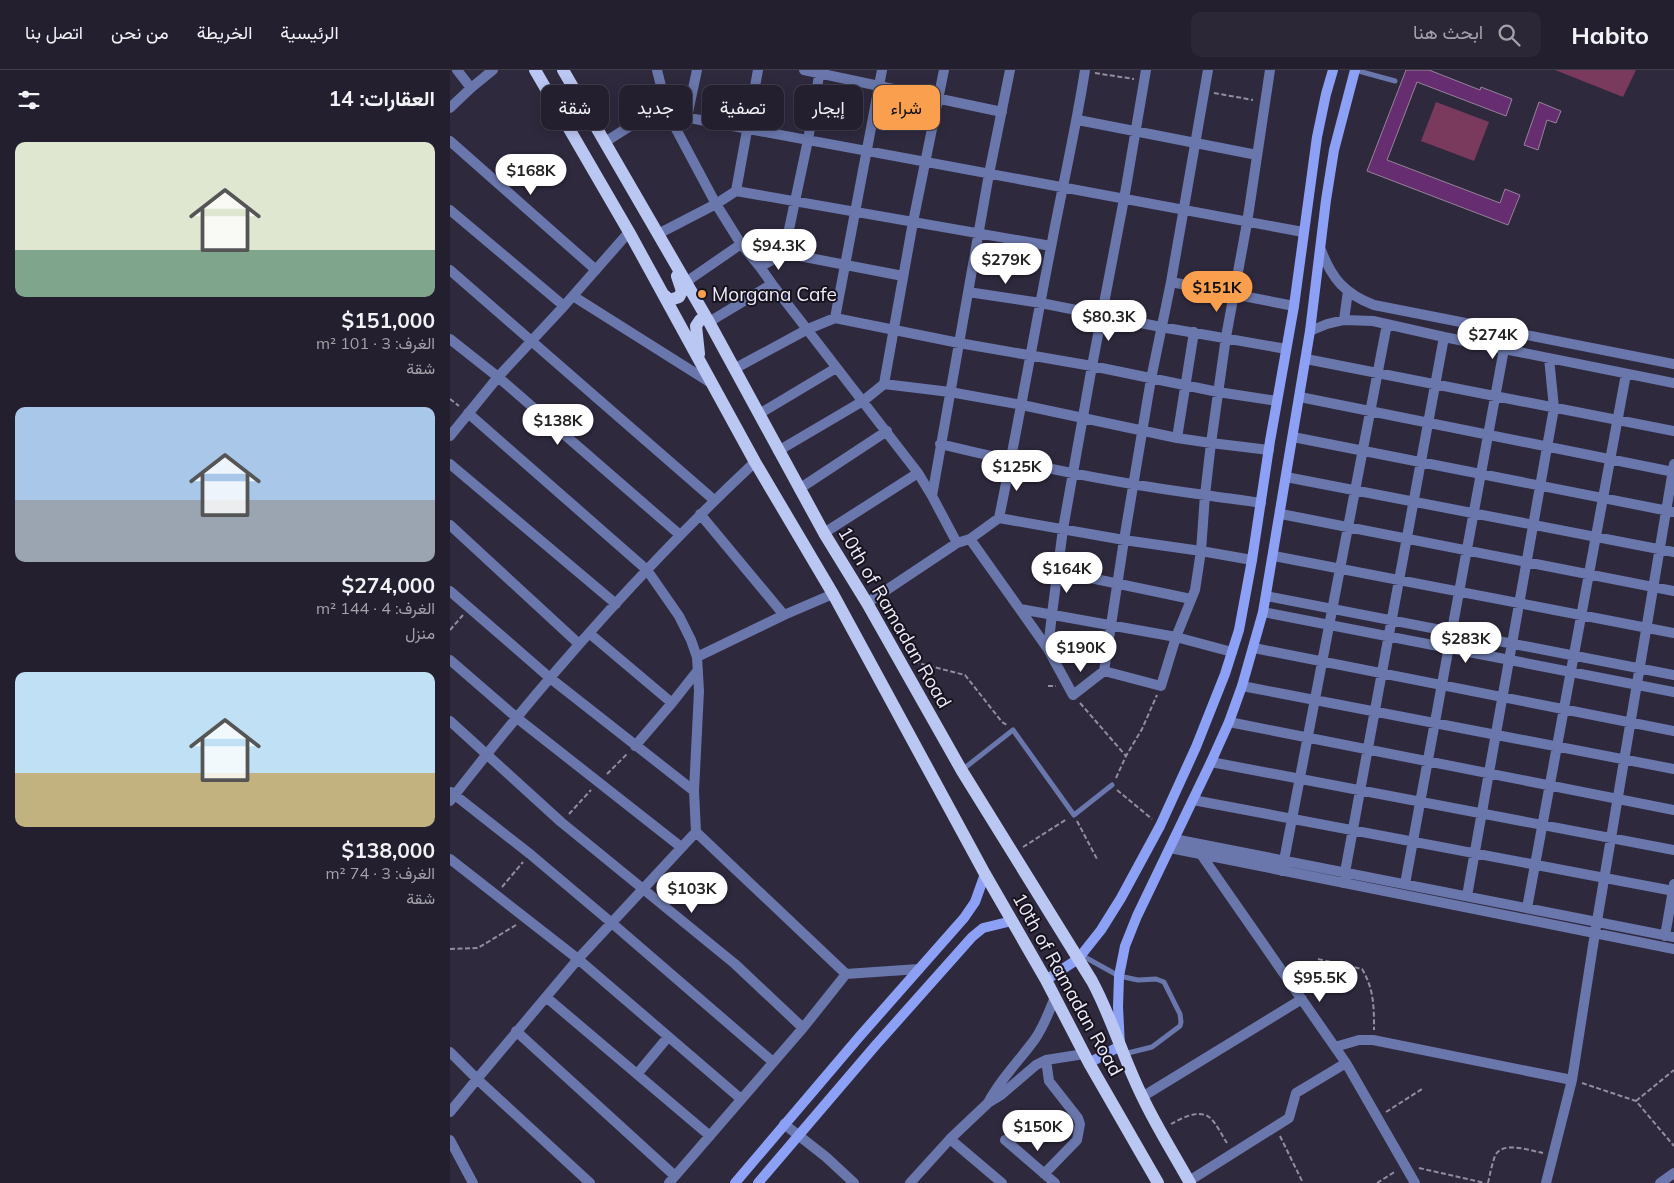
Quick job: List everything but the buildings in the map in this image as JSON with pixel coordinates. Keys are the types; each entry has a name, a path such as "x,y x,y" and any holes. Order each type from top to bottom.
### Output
{"main road":[{"name":"10th of Ramadan Road","path":"535,70 629,232 755,462 833,594 985,874 1046,980 1086,1058 1158,1183"},
{"name":"10th of Ramadan Road","path":"563,70 686,282 824,533 867,603 962,771 1012,854 1080,957 1107,1010 1142,1097 1189,1182"},
{"path":"1046,980 1080,957 1101,930 1121,898 1160,826 1196,747 1225,674 1239,630 1294,306 1317,137 1333,70"},
{"path":"1086,1058 1122,1050 1118,1007 1119,976 1125,946 1134,923 1212,762 1229,722 1254,648 1274,556 1306,360 1334,150 1354,70"},
{"path":"663,294 667,299 673,300 679,297 682,291 673,260"},
{"path":"700,362 695,329 697,322 707,320"},
{"path":"735,1183 784,1124 964,918 975,902 985,874"},
{"path":"758,1183 875,1046 972,937 983,928 1012,921"}],"street":[{"path":"457,70 471,88"},
{"path":"450,108 493,70"},
{"path":"657,70 661,85"},
{"path":"692,91 697,70"},
{"path":"755,85 758,70"},
{"path":"804,70 820,71 875,85"},
{"path":"879,85 882,70"},
{"path":"940,89 944,70"},
{"path":"932,496 989,174 1010,70"},
{"path":"867,603 957,543 970,539 999,518 1062,187 1078,120 1083,70"},
{"path":"970,539 1048,649 1074,695 1104,671 1151,379 1171,282 1208,70"},
{"path":"1104,671 1161,686 1176,637 1195,590 1218,392 1247,223 1270,70"},
{"path":"784,253 808,140 820,71"},
{"path":"1048,649 1063,529 1145,75"},
{"path":"940,98 1002,112"},
{"path":"835,318 873,116"},
{"path":"1078,120 1257,155"},
{"path":"605,142 624,130"},
{"path":"677,130 716,204 742,244 918,473 957,543"},
{"path":"736,191 748,130"},
{"path":"753,130 1303,232"},
{"path":"778,450 863,401 884,384 892,330 932,130"},
{"path":"450,141 596,270"},
{"path":"658,234 716,204 736,191 1051,246"},
{"path":"450,210 564,306"},
{"path":"450,436 498,378 629,232"},
{"path":"686,282 742,244"},
{"path":"1321,250 1331,273 1348,292 1360,300 1374,305 1674,364"},
{"path":"760,267 784,253 903,276"},
{"path":"450,270 714,500"},
{"path":"1171,282 1294,306"},
{"path":"707,320 772,284"},
{"path":"968,292 1041,303 1286,349"},
{"path":"1344,320 1348,292"},
{"path":"573,296 711,383"},
{"path":"734,369 808,329 835,318 959,343 1092,366 1184,386 1277,401"},
{"path":"1310,331 1327,324 1358,319 1674,384"},
{"path":"1283,865 1387,324"},
{"path":"1177,438 1194,332"},
{"path":"1344,878 1444,337"},
{"path":"450,339 680,535"},
{"path":"1405,884 1504,349"},
{"path":"1467,896 1554,408 1549,358"},
{"path":"1306,360 1674,431"},
{"path":"759,414 836,368"},
{"path":"1527,908 1626,374"},
{"path":"884,384 950,392 1022,405 1177,438 1269,450"},
{"path":"1300,397 1547,447 1674,469 1670,511 1653,587 1572,1080 1546,1183"},
{"path":"468,413 647,570 679,616 692,640 697,657 699,691 694,791 696,832 846,974 919,969"},
{"path":"799,489 887,431"},
{"path":"1293,437 1670,511"},
{"path":"940,444 1011,461 1205,495 1262,502"},
{"path":"755,462 700,514 579,644 452,796 530,854 773,1062"},
{"path":"450,464 616,604"},
{"path":"824,533 918,473"},
{"path":"1286,477 1674,552"},
{"path":"700,514 784,615"},
{"path":"1280,514 1674,591"},
{"path":"999,518 1252,560"},
{"path":"450,525 579,644"},
{"path":"1274,556 1674,633"},
{"path":"1057,572 1191,599"},
{"path":"450,591 550,678 694,791"},
{"path":"697,657 784,615 833,594"},
{"path":"1266,596 1674,674"},
{"path":"1020,609 1176,637 1232,652"},
{"path":"1263,612 1674,692"},
{"path":"589,633 672,703"},
{"path":"1254,648 1322,663 1674,731"},
{"path":"450,660 517,718 681,847"},
{"path":"635,746 698,670"},
{"path":"1242,686 1674,769"},
{"path":"450,721 561,822 735,964 803,1028"},
{"path":"1229,722 1307,739 1674,810"},
{"path":"1212,762 1674,850"},
{"path":"1193,800 1604,878 1674,889 1670,936 1405,884 1344,878"},
{"path":"450,1112 516,1031 578,960 696,832"},
{"path":"1193,842 1335,1047 1415,1183"},
{"path":"1172,843 1193,842 1283,865 1674,949"},
{"path":"1172,843 1201,854 1283,865"},
{"path":"450,859 578,960 740,1099"},
{"path":"516,1031 672,1179 803,1028 846,974"},
{"path":"546,997 638,1073 710,1136"},
{"path":"988,1103 996,1088 1038,1034 1046,1021 1055,997"},
{"path":"1142,1097 1302,999"},
{"path":"638,1073 668,1037"},
{"path":"1335,1047 1360,1040 1373,1040 1572,1080"},
{"path":"450,1052 590,1183"},
{"path":"916,1181 950,1139 988,1103 1001,1095 1036,1065 1046,1060 1086,1058"},
{"path":"1044,1174 1077,1140 1080,1124 1078,1118 1049,1081 1046,1060"},
{"path":"1189,1182 1276,1128 1290,1116 1296,1093 1346,1064"},
{"path":"784,1124 854,1183"},
{"path":"950,1139 1002,1183"},
{"path":"450,1140 473,1183"},
{"path":"1005,1140 1055,1183"},
{"path":"1660,1183 1674,1172"}],"lane":[{"path":"1354,70 1395,82"},
{"path":"962,771 1013,730 1074,815 1112,786"},
{"path":"1080,957 1119,976 1138,980 1156,979 1164,982 1182,1018 1177,1030 1152,1047 1122,1050"}],"path":[{"path":"1083,70 1145,75"},
{"path":"1204,91 1265,102"},
{"path":"450,630 469,607"},
{"path":"898,658 965,675 1002,722 1013,730"},
{"path":"1160,826 1112,786 1126,756 1142,729 1161,686"},
{"path":"1074,695 1126,756"},
{"path":"561,822 635,746"},
{"path":"1012,854 1074,815 1097,859"},
{"path":"495,895 530,854"},
{"path":"450,949 478,948 527,919"},
{"path":"1318,959 1362,970 1368,978 1374,1010 1373,1040"},
{"path":"1636,1101 1674,1070"},
{"path":"1572,1080 1636,1101 1674,1146"},
{"path":"1378,1118 1422,1089"},
{"path":"1160,1130 1185,1116 1202,1115 1209,1117 1234,1154"},
{"path":"1276,1128 1303,1183"},
{"path":"1377,1183 1405,1165 1486,1183 1495,1155 1503,1148 1511,1147 1552,1155"}],"shaded area":[{"path":"1555,70 1636,70 1623,97"},
{"path":"1436,102 1489,122 1474,161 1421,141"}],"place":[{"name":"Morgana Cafe","path":"702,294"}]}
